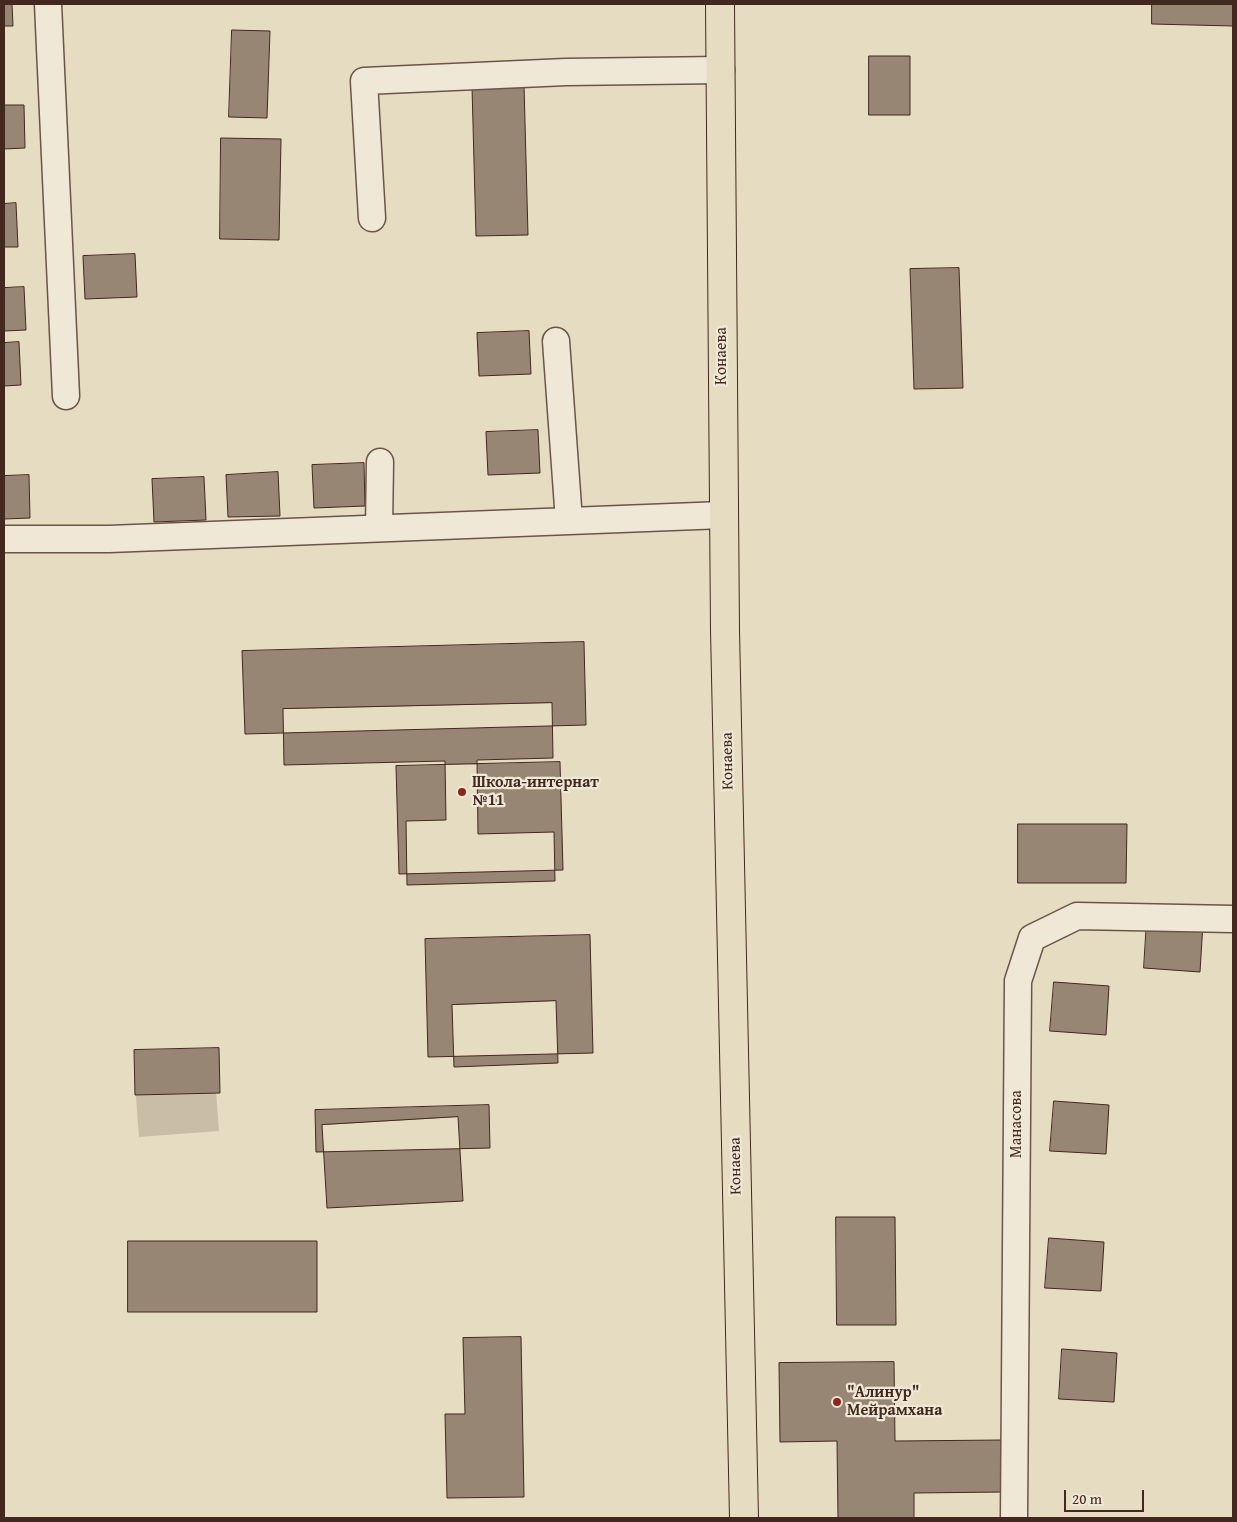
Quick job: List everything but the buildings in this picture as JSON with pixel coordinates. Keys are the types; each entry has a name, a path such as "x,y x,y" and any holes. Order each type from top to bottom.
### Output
{"main road":[{"name":"Конаева","path":"720,4 723,515 744,1518"}],"street":[{"path":"48,4 66,396"},
{"path":"372,218 364,82 566,72 721,70"},
{"path":"556,341 569,521"},
{"path":"380,462 380,528"},
{"path":"4,539 109,538 723,515"},
{"name":"Манасова","path":"1014,1518 1018,981 1032,938 1077,916 1233,919"}],"shaded area":[{"path":"215,1078 219,1131 139,1137 135,1084"}],"place":[{"name":"Школа-интернат №11","path":"462,792"},
{"name":"\"Алинур\" Мейрамхана","path":"837,1402"}]}
